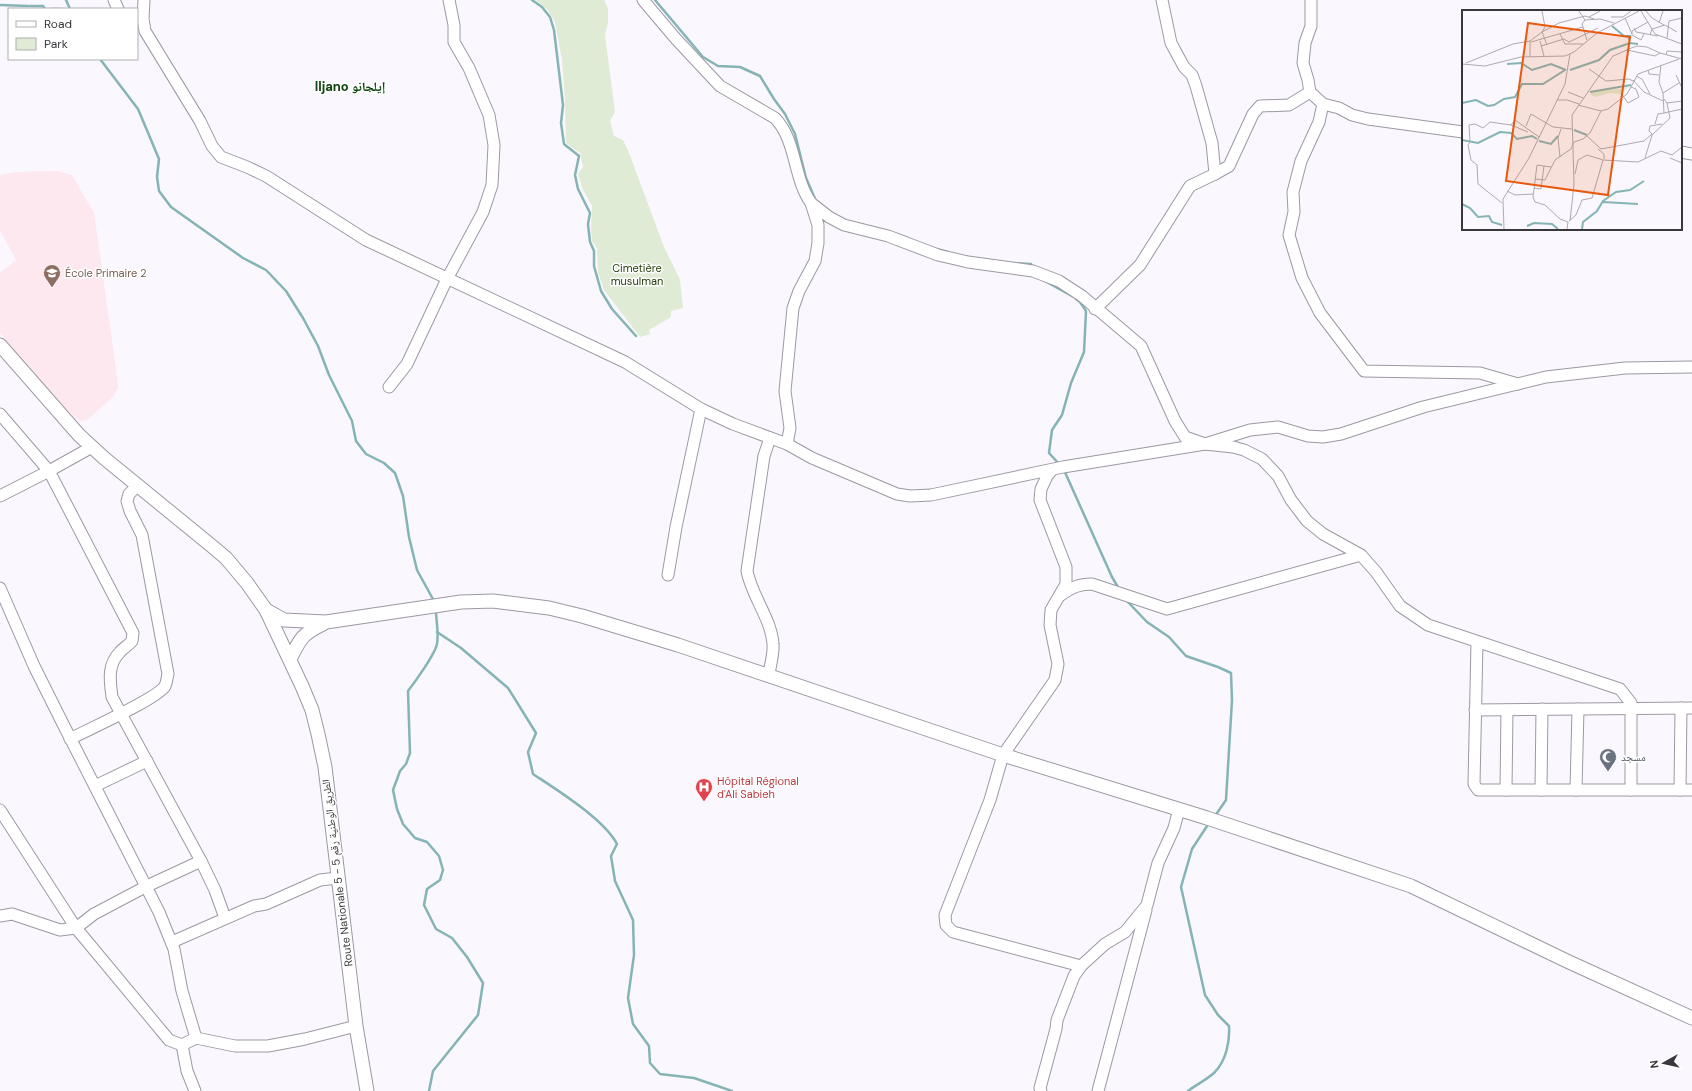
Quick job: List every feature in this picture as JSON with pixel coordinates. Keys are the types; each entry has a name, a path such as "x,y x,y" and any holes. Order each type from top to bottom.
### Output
{"main road":[{"name":"Route Nationale 5 - الطريق الوطنية رقم 5","path":"0,345 58,413 92,447 226,558 247,583 266,610 290,659 312,710 325,767 356,1026 367,1091"},
{"path":"266,610 284,620 299,622 326,622 418,607 461,602 493,601 549,608 582,616 678,644 1003,755 1179,809 1411,886 1569,962 1692,1018"},
{"path":"280,640 290,626 299,622"},
{"path":"290,659 300,638 313,628 326,622"}],"street":[{"path":"144,0 141,30 200,121 212,146 221,157 266,176 366,240 625,362 701,409 733,424 787,444 812,458 897,494 910,496 931,495 1118,457 1205,444 1250,430 1278,427 1308,436 1323,437 1341,434 1408,411 1546,377 1625,368 1692,367"},
{"path":"389,387 407,364 447,279 483,212 492,185 494,160 493,135 489,115 469,68 454,42 454,25 449,0"},
{"path":"642,0 720,86 775,118 781,124 789,142 802,185 811,203 818,225 818,243 815,261 799,291 793,308 785,391 790,428 787,444"},
{"path":"1162,0 1171,43 1184,66 1192,75 1196,86 1212,143 1215,174"},
{"path":"1311,0 1311,26 1305,43 1303,63 1310,92 1323,104 1339,108 1352,115 1368,119 1462,132"},
{"path":"1095,309 1140,265 1190,186 1229,166 1253,114 1260,106 1289,105 1310,92"},
{"path":"1323,104 1319,122 1301,160 1293,192 1294,212 1289,235 1302,278 1320,313 1364,371 1480,373 1518,384"},
{"path":"1682,152 1692,154"},
{"path":"811,203 829,217 844,225 888,236 938,254 987,266 1033,271 1059,282 1082,296 1095,309 1141,346 1175,421 1185,437 1205,444 1239,448 1262,459 1278,476 1291,500 1307,521 1323,534 1361,555 1376,572 1400,606 1428,625 1620,689 1632,704 1631,790"},
{"path":"668,575 676,527 701,409"},
{"path":"0,414 50,471 133,633 132,642 113,660 110,671 112,697 201,861 215,890 225,918"},
{"path":"769,675 774,646 770,628 749,582 747,571 764,456 770,438"},
{"path":"0,496 50,471 92,447"},
{"path":"1052,470 1042,488 1040,500 1066,566 1066,584 1051,610 1050,625 1058,664 1055,680 1003,755 990,800 945,915 946,925 953,932 1081,966"},
{"path":"70,739 121,714 152,696 164,686 168,674 142,535 130,511 127,501 129,494 138,485"},
{"path":"1059,596 1072,587 1081,584 1092,584 1167,608 1361,555"},
{"path":"0,588 34,666 70,739 147,886 172,942 182,991 196,1038"},
{"path":"1477,642 1474,784 1478,790 1692,790"},
{"path":"1476,710 1687,708 1680,790"},
{"path":"1576,790 1578,709"},
{"path":"1506,790 1508,710"},
{"path":"1541,790 1542,710"},
{"path":"95,786 146,761"},
{"path":"1098,1091 1158,863 1174,828 1179,809"},
{"path":"0,810 76,928 168,1040 182,1045 196,1038 235,1046 268,1046 305,1039 356,1026"},
{"path":"0,916 12,914 60,930 76,928 94,914 147,886 201,861"},
{"path":"172,942 225,918 254,906 266,904 320,880 338,878"},
{"path":"1042,1091 1040,1088 1056,1029 1057,1020 1074,976 1081,966 1105,944 1125,932 1147,905"},
{"path":"182,1045 187,1070 195,1091"}],"shaded area":[{"name":"École Primaire 2","path":"58,171 72,175 94,213 118,388 112,398 87,420 79,421 46,389 0,333 0,273 16,260 0,230 0,175 16,172"}],"green space":[{"name":"Cimetière musulman","path":"536,0 604,0 608,9 608,22 605,35 615,112 610,121 614,136 623,140 629,153 664,247 680,280 683,308 671,311 671,317 649,330 650,334 640,337 604,290 598,272 597,248 592,241 592,206 583,190 578,174 583,167 580,153 566,143 562,60 555,22 548,10"}],"waterway":[{"path":"66,0 70,8"},
{"path":"532,0 542,7 550,17 554,30 563,105 561,123 564,144 579,156 575,175 578,189 590,213 588,224 590,242 594,251 594,266 601,291 612,309 636,336"},
{"path":"655,0 703,57 718,66 740,67 760,76 785,114 795,134 806,178 816,201"},
{"path":"0,5 28,6"},
{"path":"30,6 43,6 44,8"},
{"path":"101,60 138,109 159,159 157,177 159,191 171,207 243,258 266,270 286,291 303,318 318,346 329,375 352,421 356,441 366,454 384,463 395,473 403,496 409,537 417,570 434,601"},
{"path":"894,233 908,238"},
{"path":"937,249 948,252"},
{"path":"1011,263 1031,264 1032,267"},
{"path":"1041,279 1072,296"},
{"path":"1060,465 1049,453 1052,430 1062,415 1071,383 1084,352 1086,311 1076,299"},
{"path":"1064,470 1112,577 1119,589"},
{"path":"1126,600 1147,622 1169,637 1186,656 1231,673 1232,700 1226,800 1215,816"},
{"path":"429,1091 433,1071 478,1015 483,983 467,957 452,938 436,929 424,905 427,889 440,880 443,870 439,856 427,842 415,838 403,824 397,809 393,790 400,771 406,764 410,753 408,691 429,661 438,640 436,610"},
{"path":"437,632 461,648 508,688 536,733 528,752 533,774 591,815 611,834 617,844 611,856 615,881 633,920 634,955 628,998 633,1024 649,1046 650,1063 660,1074 694,1078 732,1091"},
{"path":"1188,1091 1211,1076 1222,1063 1229,1038 1229,1026 1218,1015 1205,995 1181,887 1192,849 1209,823"}],"place":[{"name":"École Primaire 2","path":"52,288"},
{"name":"مسجد","path":"1608,772"},
{"name":"Hôpital Régional d'Ali Sabieh","path":"704,802"}],"district":[{"name":"Iljano إيلجانو","path":"350,86"}]}
